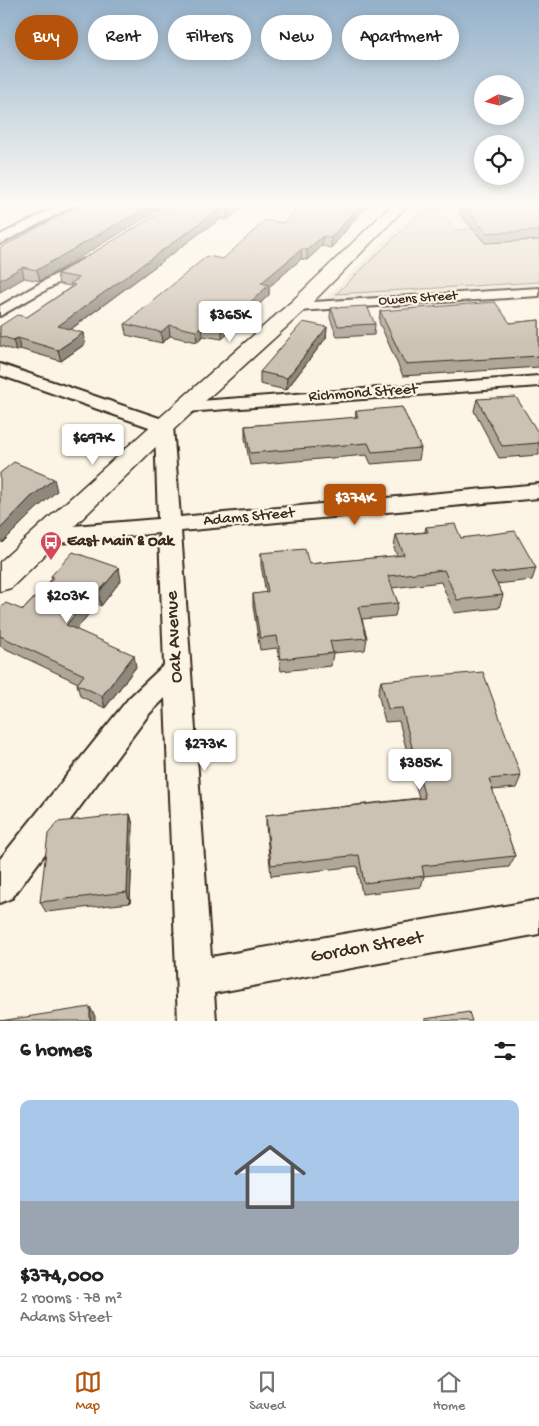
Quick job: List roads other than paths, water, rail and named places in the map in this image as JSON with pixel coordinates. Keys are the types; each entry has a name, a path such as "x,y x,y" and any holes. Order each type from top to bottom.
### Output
{"street":[{"path":"0,580 164,426 298,307 354,252"},
{"path":"0,312 91,258"},
{"name":"Owens Street","path":"298,307 539,292"},
{"path":"0,369 164,426"},
{"name":"Richmond Street","path":"186,407 539,381"},
{"name":"Oak Avenue","path":"164,426 197,1021"},
{"name":"Adams Street","path":"49,536 539,492"},
{"path":"0,886 138,706 177,670"},
{"name":"Gordon Street","path":"195,978 539,917"}],"place":[{"name":"East Main & Oak","path":"51,561"}]}
